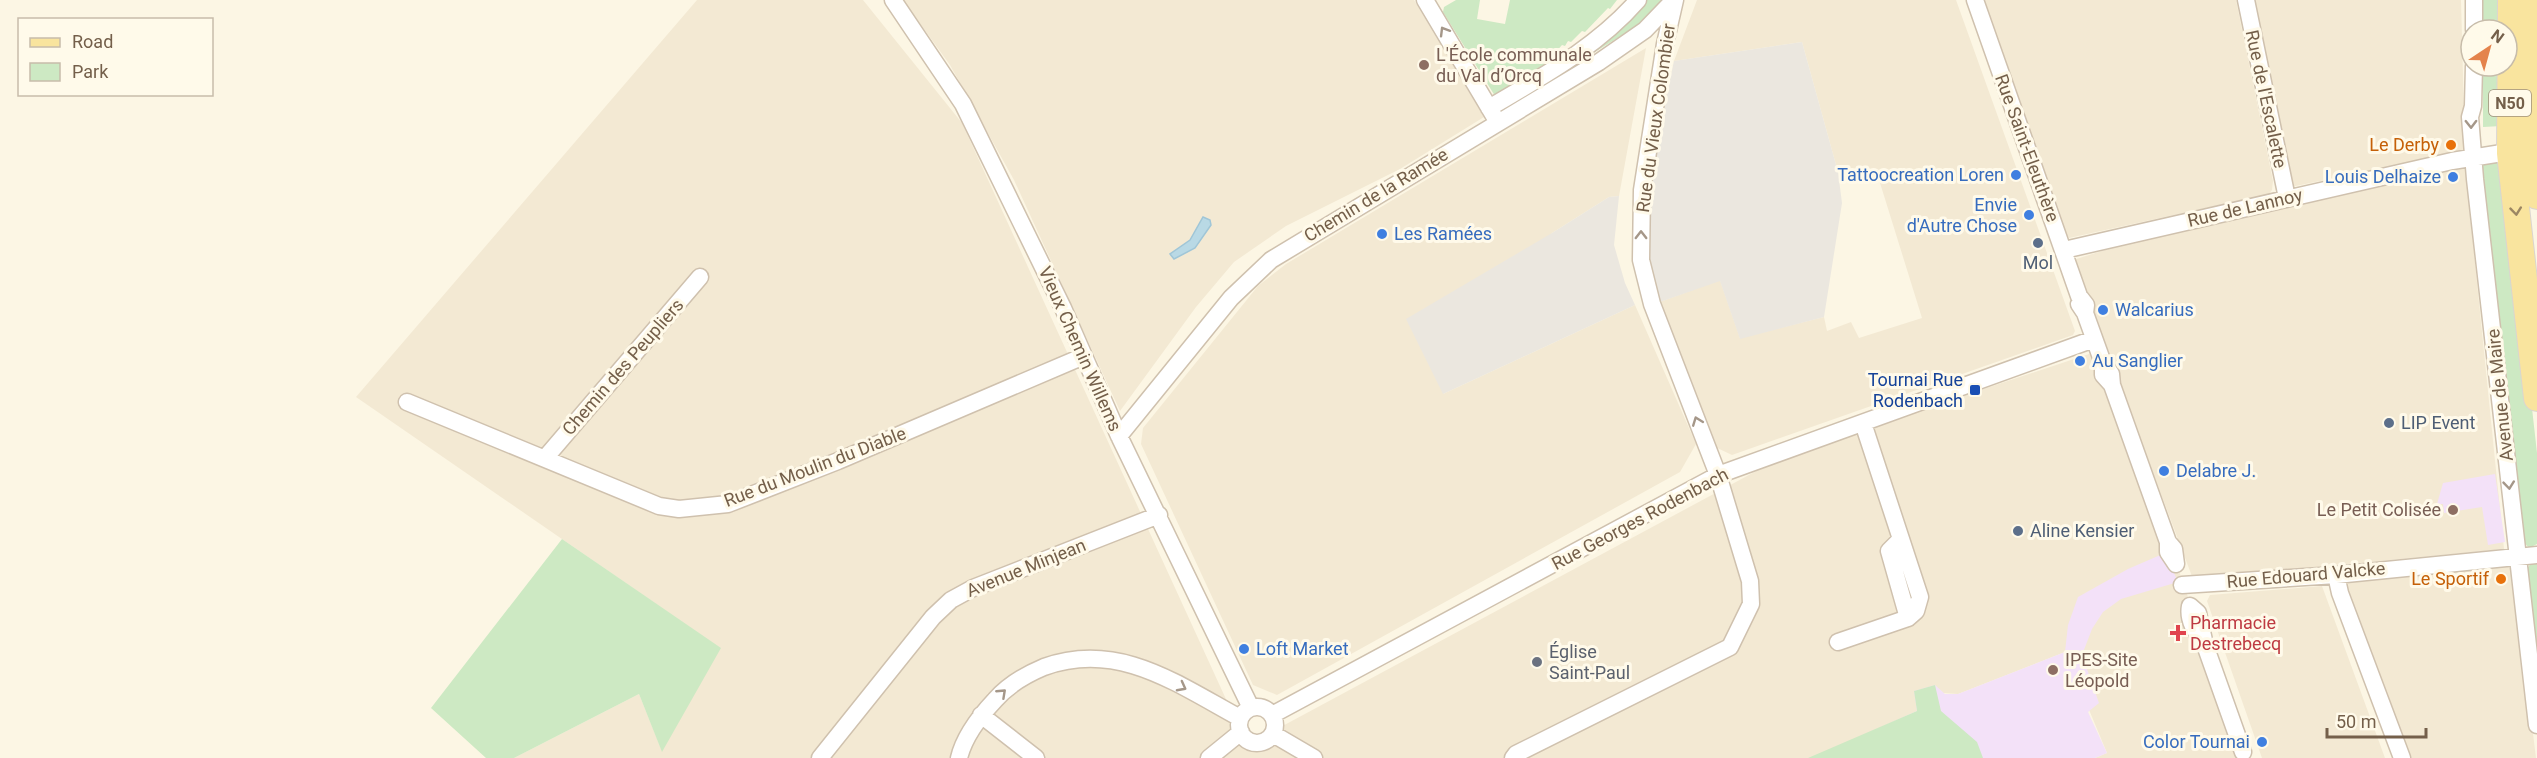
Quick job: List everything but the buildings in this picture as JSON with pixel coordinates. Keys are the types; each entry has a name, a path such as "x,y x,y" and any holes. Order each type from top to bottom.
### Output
{"main road":[{"name":"Avenue de Maire","path":"2511,0 2527,154 2537,196"},
{"name":"Avenue de Maire","path":"2530,0 2527,154 2537,398"}],"street":[{"name":"Vieux Chemin Willems","path":"893,0 963,104 1064,308 1119,436 1159,515 1244,720"},
{"path":"1425,0 1494,116 1584,50 1638,0"},
{"name":"Chemin de la Ramée","path":"1119,436 1231,298 1270,260 1494,116 1638,35 1653,23 1674,0"},
{"name":"Rue du Vieux Colombier","path":"1513,758 1516,754 1730,647 1751,604 1750,581 1718,475 1652,304 1641,260 1642,190 1674,0"},
{"name":"Rue Saint-Eleuthère","path":"1975,0 2079,296 2086,305 2085,313 2094,339 2103,363 2111,374 2112,386 2168,542 2168,552 2176,564 2190,606 2198,613 2205,645 2245,756"},
{"name":"Rue de l'Escalette","path":"2246,0 2287,198"},
{"path":"2474,0 2474,18"},
{"name":"Avenue de Maire","path":"2474,78 2473,106 2470,117 2473,157 2537,725"},
{"name":"Rue de Lannoy","path":"2064,250 2473,157 2527,154"},
{"name":"Chemin des Peupliers","path":"546,457 700,277"},
{"name":"Rue Georges Rodenbach","path":"1272,715 1718,475 2094,339"},
{"name":"Rue du Moulin du Diable","path":"407,402 546,457 659,506 679,509 728,504 838,461 1084,356"},
{"path":"1838,642 1908,618 1889,551 1901,538 1863,423"},
{"name":"Avenue Minjean","path":"820,758 933,617 951,600 973,588 1159,515"},
{"name":"Rue Edouard Valcke","path":"2182,585 2336,575 2537,555"},
{"path":"2336,575 2340,592 2402,758"},
{"path":"958,758 981,715 1003,690 1028,674 1058,662 1089,657 1119,661 1153,671 1244,720 1253,743 1265,741 1273,734 1275,721 1272,715 1263,708 1244,720 1209,758"},
{"path":"981,715 1036,758"},
{"path":"1273,734 1314,758"}],"shaded area":[{"path":"697,0 863,0 962,123 1247,745 1788,454 2098,351 2175,559 2243,758 2095,758 2107,753 2065,652 1958,694 1915,691 1917,711 1812,758 514,758 639,694 662,751 720,648 356,397"},
{"path":"903,0 1414,0 1484,117 1400,169 1286,226 1234,262 1196,307 1120,411 1014,180 950,65"},
{"path":"1697,0 1956,0 2075,331 2073,335 1732,455 1711,445 1657,303 1720,280 1740,338 1824,317 1827,331 1851,322 1859,338 1922,318 1876,170 1838,172 1802,42 1674,61"},
{"path":"1982,0 2236,0 2273,181 2272,190 2269,194 2069,238"},
{"path":"2248,0 2461,0 2459,78 2463,78 2465,151 2281,189"},
{"path":"1802,42 1838,172 1842,203 1824,317 1740,339 1720,281 1657,303 1645,241 1648,191 1660,127 1674,61"},
{"path":"1646,48 1619,196 1609,197 1552,233 1443,394 1635,305 1696,444 1680,472 1277,695 1253,685 1141,444 1143,428 1258,286 1286,264"},
{"path":"2465,164 2504,549 2193,579 2073,260 2160,233"},
{"path":"1619,196 1614,245 1625,283 1635,305 1443,394 1406,319 1609,197"},
{"name":"Le Petit Colisée","path":"2495,474 2505,542 2488,545 2482,507 2444,513 2443,504 2437,504 2443,483"},
{"name":"IPES-Site Léopold","path":"2165,553 2178,582 2121,599 2103,612 2092,629 2082,655 2099,703 2088,712 2107,753 2095,758 1812,758 1917,711 1914,691 1935,685 1945,694 1958,694 2065,652 2068,625 2078,597 2128,569"},
{"path":"2504,564 2513,570 2536,758 2406,758 2342,587 2348,577"},
{"path":"2322,586 2385,758 2262,758 2207,601 2210,595"}],"green space":[{"path":"1456,0 1480,0 1477,19 1505,24 1510,0 1617,0 1585,32 1582,31 1565,46 1562,45 1555,53 1549,51 1543,68 1495,96 1443,12 1444,7"},
{"path":"1646,0 1662,0 1637,26 1507,106"},
{"path":"2483,0 2504,0 2504,18 2483,18"},
{"path":"2483,78 2503,78 2502,126 2483,127"},
{"path":"2497,160 2506,175 2537,453 2537,544 2529,548 2524,542 2481,163"},
{"path":"562,539 721,648 662,752 639,694 514,758 486,758 431,708"},
{"path":"2533,561 2537,561 2537,665 2525,571"},
{"path":"1935,685 1941,711 1977,742 1983,758 1808,758 1917,711 1914,691"}],"water":[{"path":"1203,217 1210,220 1211,225 1195,248 1174,259 1170,254 1190,240"}],"place":[{"name":"L'École communale du Val d’Orcq","path":"1424,65"},
{"name":"Le Derby","path":"2451,145"},
{"name":"Tattoocreation Loren","path":"2016,175"},
{"name":"Louis Delhaize","path":"2453,177"},
{"name":"Envie d'Autre Chose","path":"2029,215"},
{"name":"Les Ramées","path":"1382,234"},
{"name":"Mol","path":"2038,243"},
{"name":"Walcarius","path":"2103,310"},
{"name":"Au Sanglier","path":"2080,361"},
{"name":"Tournai Rue Rodenbach","path":"1975,390"},
{"name":"LIP Event","path":"2389,423"},
{"name":"Delabre J.","path":"2164,471"},
{"name":"Le Petit Colisée","path":"2453,510"},
{"name":"Aline Kensier","path":"2018,531"},
{"name":"Le Sportif","path":"2501,579"},
{"name":"Pharmacie Destrebecq","path":"2178,633"},
{"name":"Loft Market","path":"1244,649"},
{"name":"Église Saint-Paul","path":"1537,662"},
{"name":"IPES-Site Léopold","path":"2053,670"},
{"name":"Color Tournai","path":"2262,742"}]}
